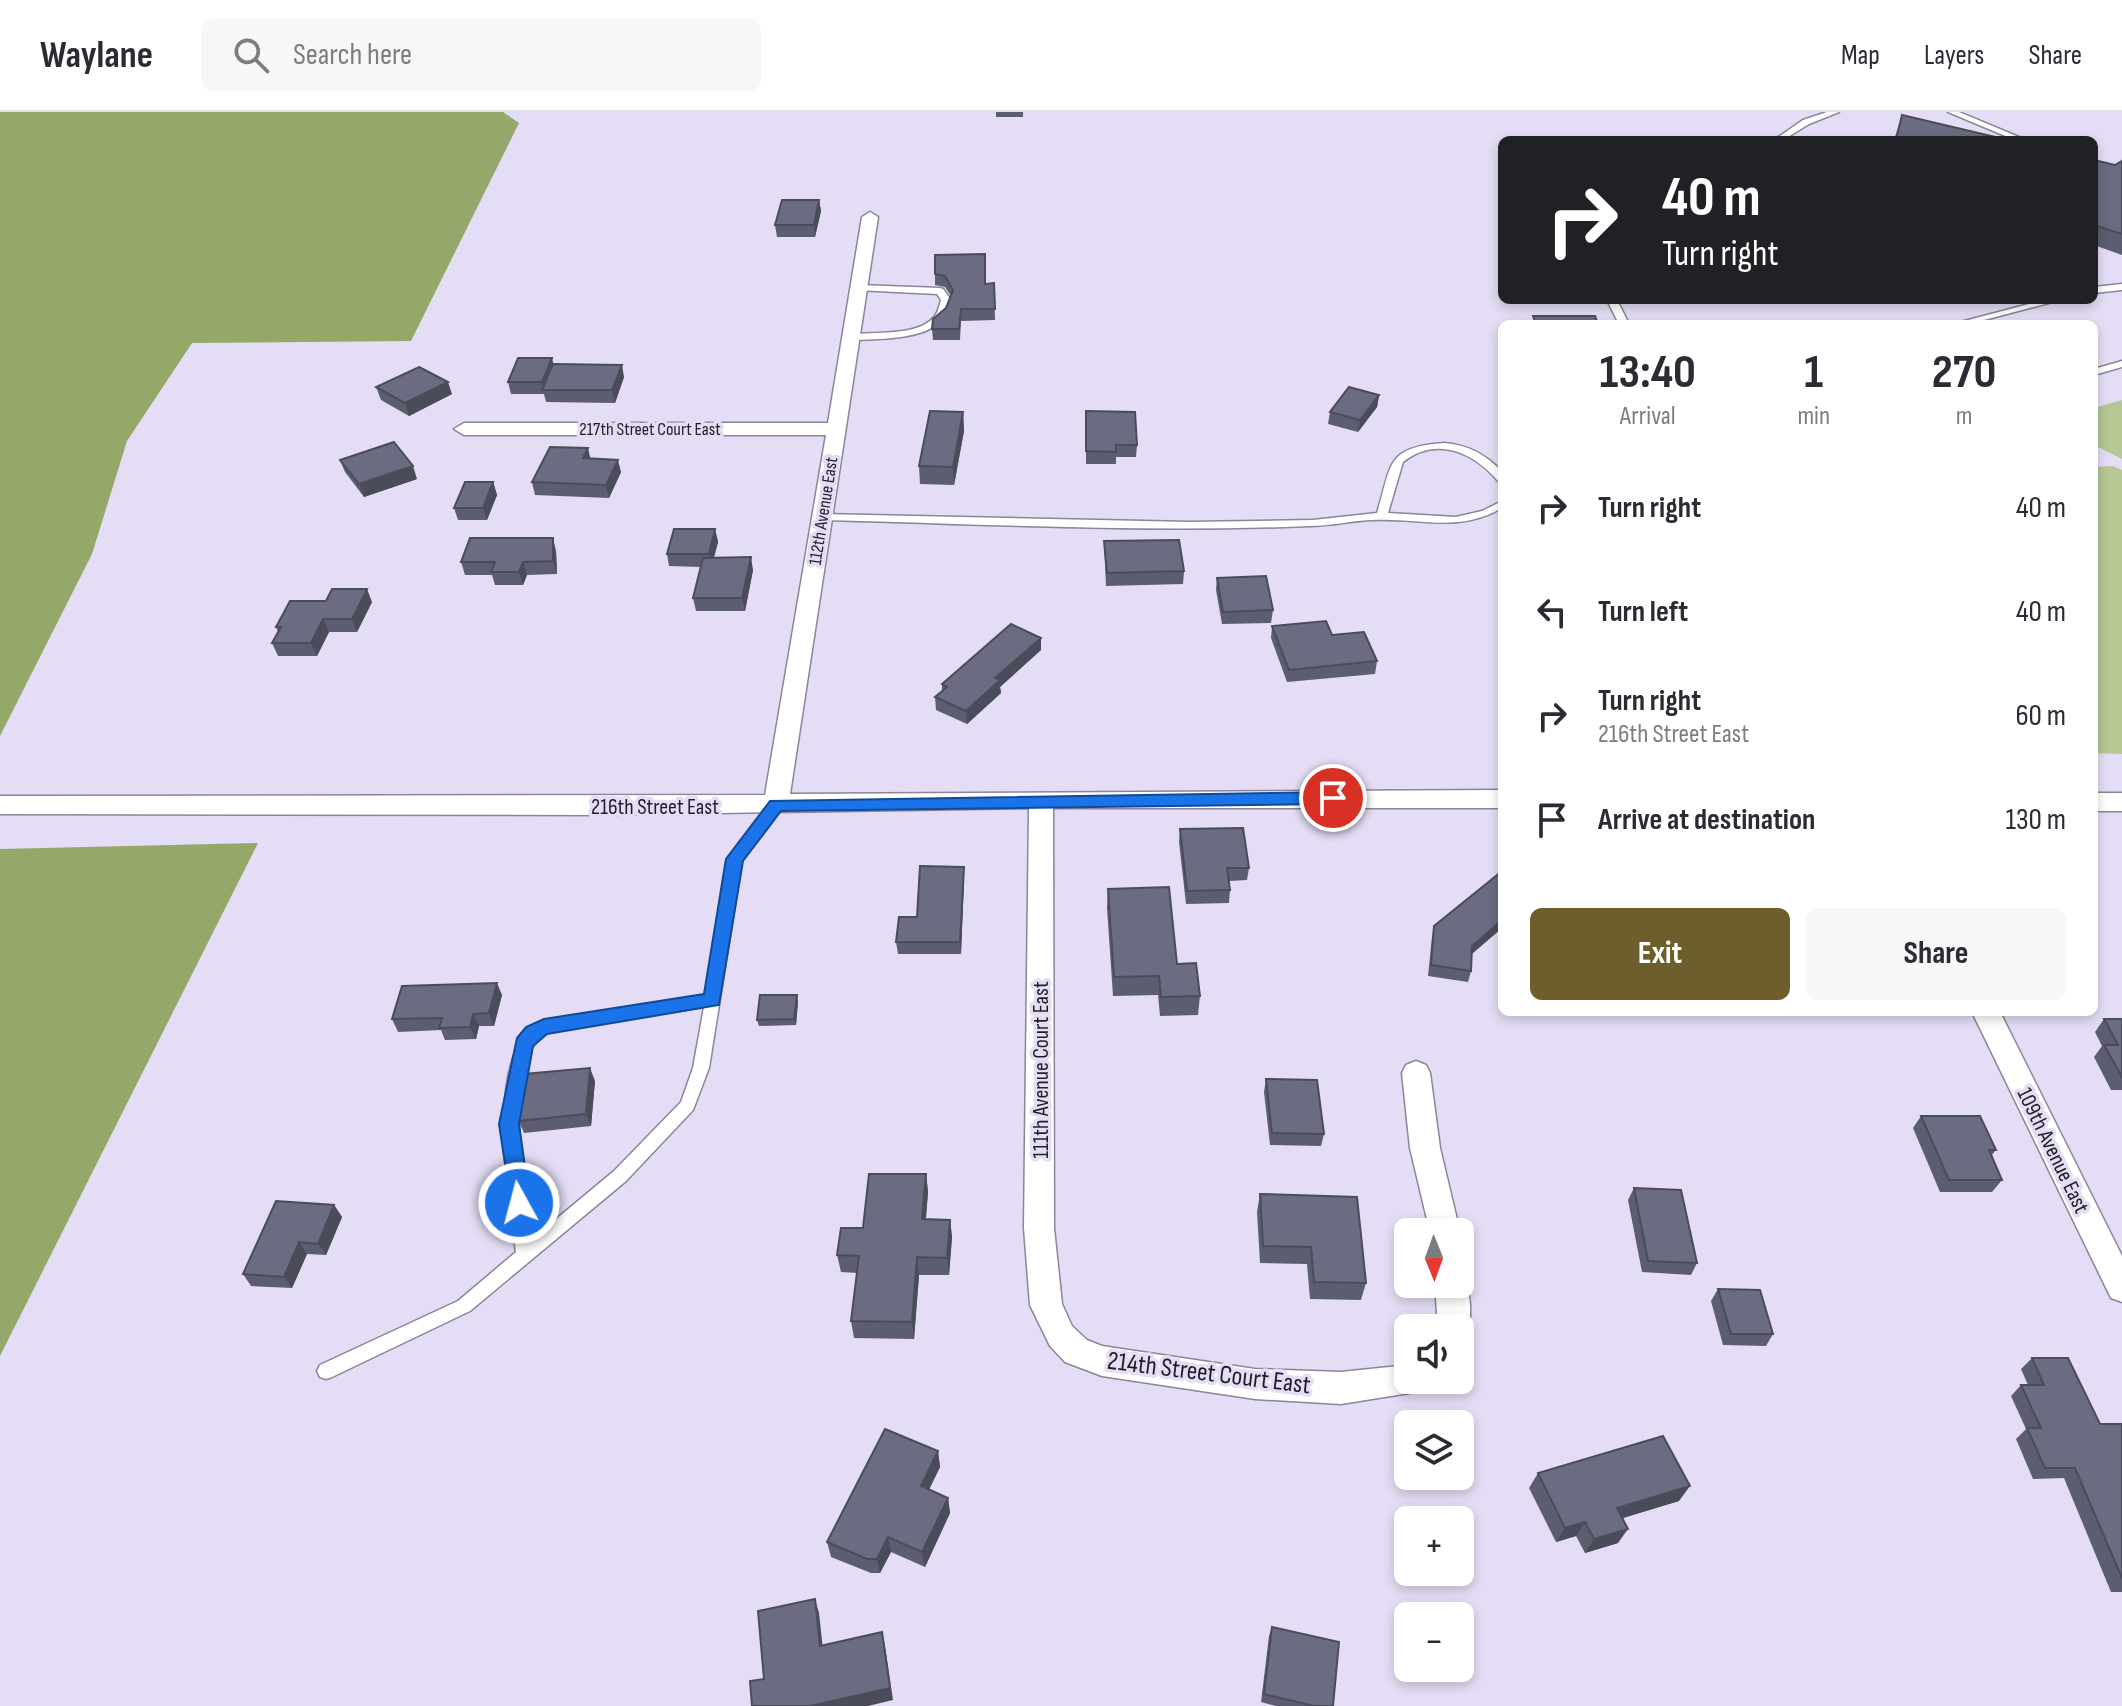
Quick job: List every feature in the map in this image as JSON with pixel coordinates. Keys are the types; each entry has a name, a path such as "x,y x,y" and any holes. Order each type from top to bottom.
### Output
{"street":[{"name":"112th Avenue East","path":"776,805 870,217"},
{"name":"217th Street Court East","path":"464,429 836,429"},
{"name":"216th Street East","path":"0,805 776,805 1041,799 1498,799"},
{"name":"111th Avenue Court East","path":"1041,799 1039,1228 1046,1305 1061,1336"},
{"path":"2098,802 2122,802"},
{"name":"109th Avenue East","path":"1988,1016 2122,1288"},
{"path":"1416,1073 1425,1148 1442,1218"},
{"name":"214th Street Court East","path":"1061,1336 1076,1351 1102,1361 1255,1384 1341,1388 1394,1382"}],"lane":[{"path":"1784,136 1806,122 1835,112"},
{"path":"1952,112 2012,136"},
{"path":"2098,290 2122,287"},
{"path":"852,337 888,336 925,327 939,319 946,300 940,291 859,288"},
{"path":"1974,320 2039,304"},
{"path":"2098,371 2122,364"},
{"path":"1382,515 1396,463 1402,456 1430,447 1460,447 1476,453 1498,475"},
{"path":"822,517 1213,524 1316,523 1382,515 1448,522 1482,518 1498,507"},
{"path":"326,1371 464,1306 620,1176 688,1105 701,1068 735,859 776,805"},
{"path":"525,1256 509,1124 524,1043 533,1032 544,1027 712,1000"}],"green space":[{"path":"0,112 503,112 519,123 411,341 192,343 127,441 92,554 0,736"},
{"path":"2122,400 2122,459 2098,447 2098,407"},
{"path":"2113,466 2122,470 2122,754 2098,753 2098,467"},
{"path":"258,843 0,1356 0,849"}],"building":[{"path":"1902,115 1991,136 1897,136"},
{"path":"2098,161 2115,165 2122,161 2122,234 2098,226"},
{"path":"782,200 819,200 814,225 775,225"},
{"path":"985,254 985,284 994,283 995,309 961,309 959,329 932,329 933,319 946,308 953,290 945,276 935,274 935,255"},
{"path":"1533,316 1595,316 1596,320 1534,320"},
{"path":"518,358 552,358 542,382 508,382"},
{"path":"553,364 622,365 612,390 542,390"},
{"path":"419,367 448,382 405,403 376,387"},
{"path":"1349,387 1379,395 1360,420 1330,412"},
{"path":"930,411 963,412 953,467 919,466"},
{"path":"1086,411 1135,412 1137,445 1116,445 1116,452 1086,451"},
{"path":"394,442 413,466 359,484 340,460"},
{"path":"550,447 588,448 583,458 618,460 606,485 532,482"},
{"path":"465,482 493,482 483,508 454,508"},
{"path":"674,529 715,529 709,554 667,554"},
{"path":"470,538 553,538 553,561 523,562 519,572 491,572 495,562 461,562"},
{"path":"1179,540 1184,571 1107,573 1104,541"},
{"path":"751,557 742,598 693,598 703,558"},
{"path":"1266,576 1273,610 1223,612 1217,578"},
{"path":"332,589 367,589 352,619 323,619 311,643 272,643 281,627 276,627 290,601 326,601"},
{"path":"1326,621 1332,635 1364,632 1377,661 1289,670 1272,626"},
{"path":"1011,624 1041,638 995,678 1000,680 966,711 935,697 947,687 942,684"},
{"path":"1243,828 1249,868 1227,868 1230,890 1187,891 1180,829"},
{"path":"920,866 964,867 960,942 896,942 899,917 917,917"},
{"path":"1498,874 1498,923 1472,946 1471,971 1431,965 1434,926"},
{"path":"1169,887 1177,964 1196,963 1200,996 1161,997 1159,976 1114,977 1108,889"},
{"path":"497,983 489,1013 473,1014 470,1027 439,1028 442,1018 392,1019 402,986"},
{"path":"760,995 797,995 794,1019 757,1020"},
{"path":"2104,1019 2122,1019 2122,1077 2104,1045 2118,1045"},
{"path":"590,1068 586,1114 519,1121 524,1074"},
{"path":"1266,1079 1317,1080 1324,1134 1272,1133"},
{"path":"1921,1116 1980,1116 1996,1150 1989,1150 2002,1180 1949,1180"},
{"path":"869,1174 926,1174 922,1219 950,1220 947,1258 917,1257 912,1322 851,1321 859,1256 837,1255 841,1228 863,1228"},
{"path":"1634,1188 1681,1190 1697,1263 1648,1261"},
{"path":"1260,1194 1357,1197 1366,1283 1314,1282 1311,1247 1263,1246"},
{"path":"276,1201 334,1205 318,1244 299,1242 284,1277 243,1274"},
{"path":"1718,1289 1760,1290 1773,1334 1731,1334"},
{"path":"2032,1358 2068,1358 2100,1424 2122,1424 2122,1578 2075,1468 2045,1468 2027,1428 2041,1428 2021,1385 2044,1385"},
{"path":"885,1429 938,1451 921,1486 948,1498 922,1552 888,1537 877,1559 867,1559 827,1542"},
{"path":"1663,1436 1690,1486 1617,1508 1628,1529 1594,1539 1585,1522 1565,1528 1538,1473"},
{"path":"815,1599 820,1646 882,1632 890,1688 810,1706 752,1706 750,1681 764,1679 758,1611"},
{"path":"1272,1627 1339,1642 1333,1706 1314,1706 1264,1694"}],"route":[{"path":"519,1203 509,1124 524,1043 533,1032 544,1027 712,1000 735,859 776,805 1041,799 1333,798"}]}
